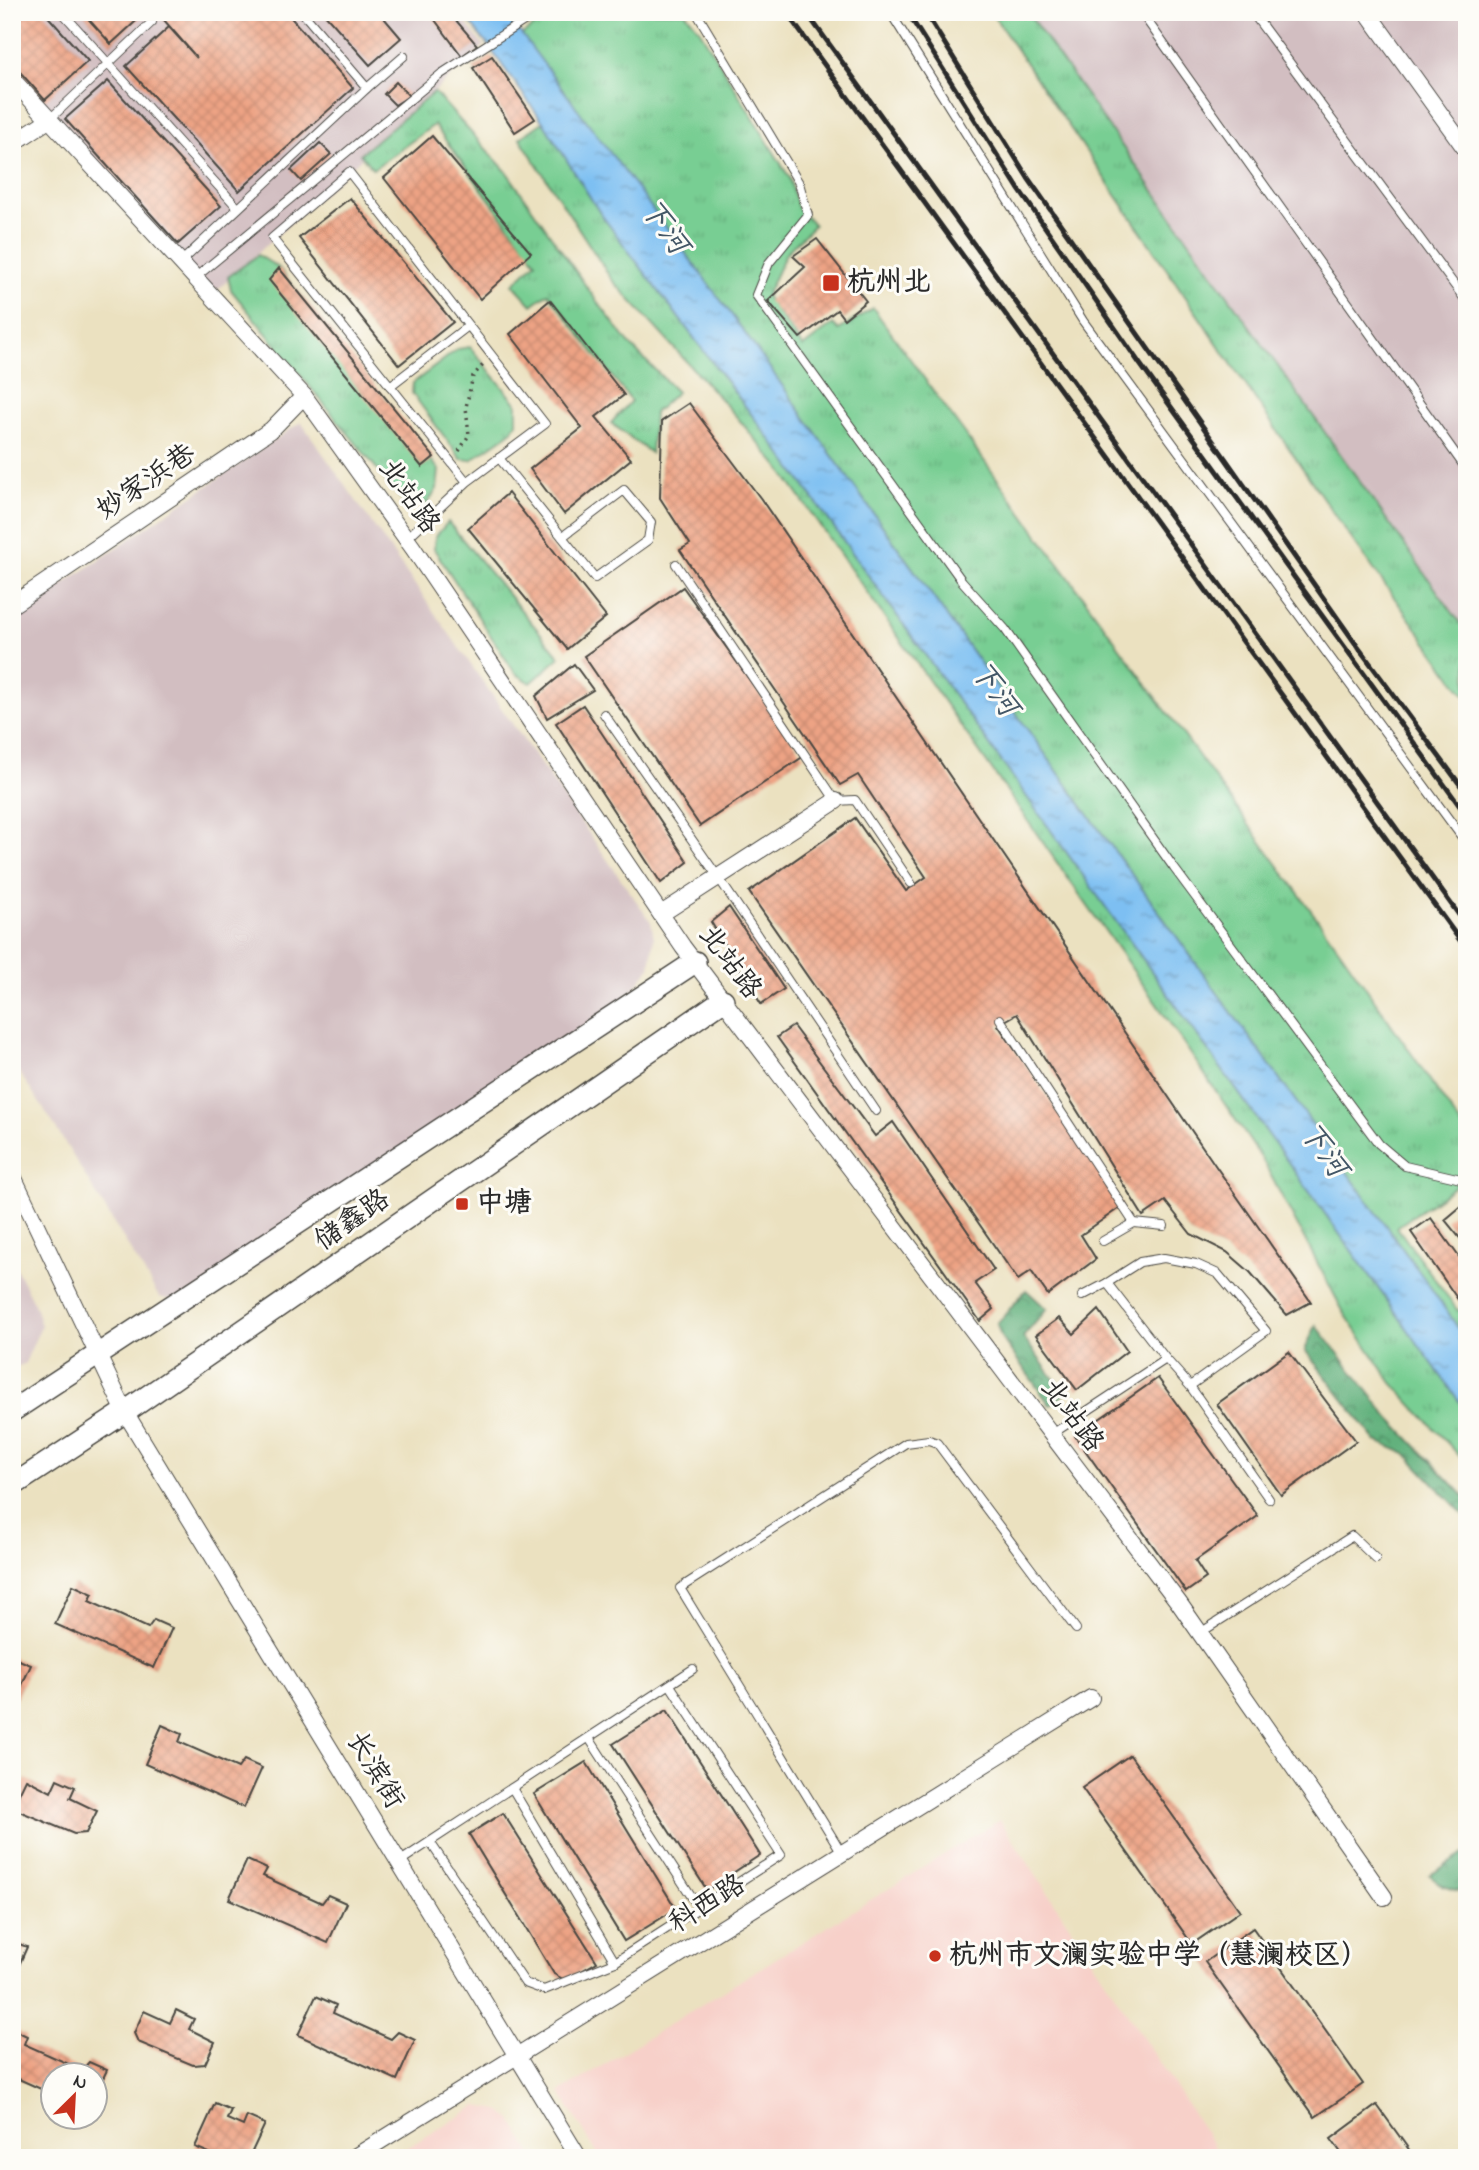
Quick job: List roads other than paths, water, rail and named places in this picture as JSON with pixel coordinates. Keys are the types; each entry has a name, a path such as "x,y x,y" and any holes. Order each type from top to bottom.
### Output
{"street":[{"path":"1367,12 1467,151"},
{"name":"北站路","path":"12,79 304,396 406,539 695,962 1200,1633 1384,1897"},
{"path":"12,144 50,119"},
{"name":"妙家浜巷","path":"12,605 271,430 304,396"},
{"path":"661,914 836,801"},
{"name":"储鑫路","path":"12,1411 695,962"},
{"name":"储鑫路","path":"12,1486 125,1412 723,1000"},
{"name":"长滨街","path":"12,1174 125,1412 579,2158"},
{"name":"科西路","path":"353,2158 1091,1698"}],"lane":[{"path":"62,12 239,208"},
{"path":"302,12 367,88"},
{"path":"196,277 441,74 538,12"},
{"path":"696,12 799,183 808,215 769,262 756,295 962,581 1005,629 1174,868 1379,1144 1405,1166 1461,1180 1467,1187"},
{"path":"890,12 1083,321 1467,844"},
{"path":"1141,12 1467,470"},
{"path":"1252,12 1467,302"},
{"path":"50,119 152,22"},
{"path":"182,261 404,56"},
{"path":"406,539 467,482 545,424 349,172 272,238 467,482"},
{"path":"390,386 468,326"},
{"path":"499,458 594,578 648,540 651,522 624,490 562,537"},
{"path":"676,564 836,801 855,800 911,883"},
{"path":"604,713 876,1111"},
{"path":"1000,1019 1134,1223"},
{"path":"1103,1241 1134,1223 1164,1226"},
{"path":"1082,1296 1140,1262 1164,1258 1196,1264 1217,1274 1266,1331 1190,1386"},
{"path":"1107,1283 1190,1386 1269,1499"},
{"path":"1052,1434 1166,1359"},
{"path":"842,1853 680,1588 906,1443 929,1440 937,1443 1076,1629"},
{"path":"1200,1633 1352,1536 1376,1559"},
{"path":"399,1862 693,1669"},
{"path":"430,1842 525,1983 544,1990 615,1962 781,1856 670,1685"},
{"path":"589,1738 699,1908"},
{"path":"512,1788 615,1962"}],"water":[{"name":"下河","path":"462,12 505,12 734,318 1428,1284 1467,1341 1467,1412 788,463 600,213 543,122"}],"railway":[{"path":"786,12 1467,950"},
{"path":"806,12 1467,926"},
{"path":"907,12 1018,188 1140,364 1467,816"},
{"path":"925,12 1028,178 1358,647 1467,794"}],"place":[{"name":"杭州北","path":"831,283"},
{"name":"中塘","path":"462,1204"},
{"name":"杭州市文澜实验中学（慧澜校区）","path":"935,1956"}]}
